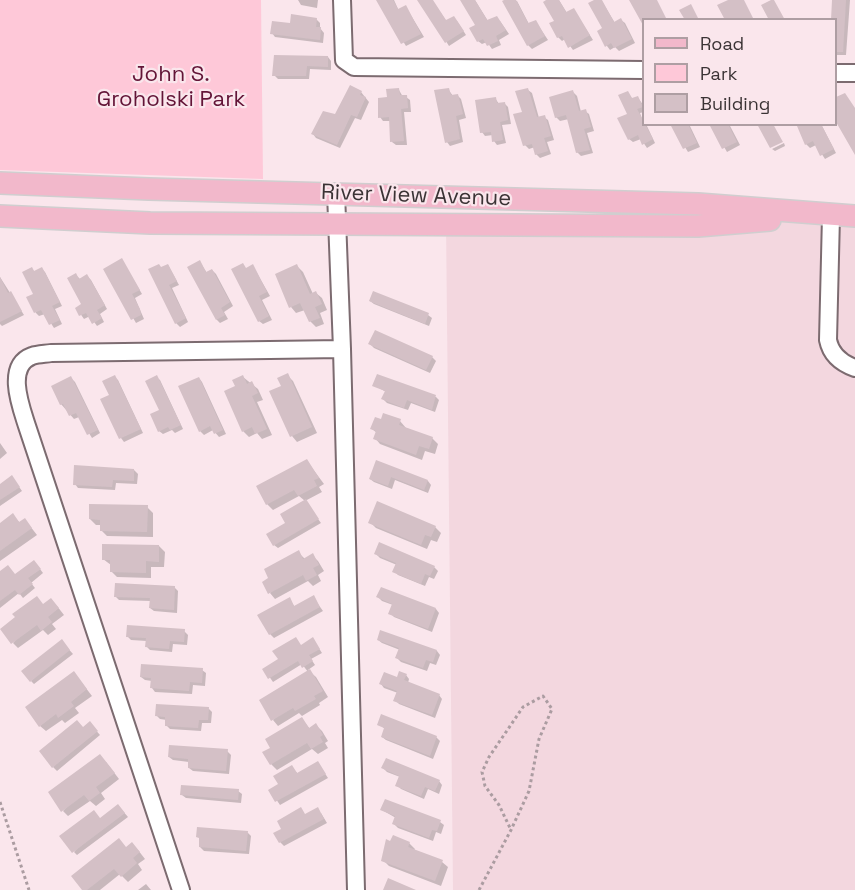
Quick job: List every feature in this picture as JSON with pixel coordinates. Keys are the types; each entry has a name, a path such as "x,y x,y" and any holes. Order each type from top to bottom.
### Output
{"main road":[{"name":"River View Avenue","path":"0,183 698,204 831,216"},
{"name":"River View Avenue","path":"0,216 150,223 698,226 855,216"}],"lane":[{"path":"342,0 344,60 354,67 642,70"},
{"path":"837,73 855,73"},
{"path":"336,193 356,890"},
{"path":"831,216 828,340 830,351 855,368"},
{"path":"181,890 27,426 16,388 19,369 30,357 51,353 342,349"}],"path":[{"path":"479,890 511,830 530,791 539,739 552,709 543,696 523,707 489,757 482,772 485,786 499,805 511,830"},
{"path":"0,802 29,890"}],"shaded area":[{"path":"855,216 855,890 453,890 446,224"}],"green space":[{"name":"John S. Groholski Park","path":"0,0 261,0 263,179 0,170"}],"building":[{"path":"376,0 393,0 398,9 406,5 421,34 401,44"},
{"path":"417,0 433,0 446,20 454,16 464,31 445,43"},
{"path":"460,0 475,0 487,20 497,16 506,30 496,36 498,41 487,46 483,39 477,42 469,28 475,25"},
{"path":"516,0 528,23 536,20 545,36 527,46 502,1"},
{"path":"559,0 566,12 574,8 590,35 568,48 562,36 557,38 549,23 554,21 543,2"},
{"path":"602,0 614,22 621,18 632,39 614,48 611,43 605,47 597,31 602,28 588,3"},
{"path":"629,0 657,0 666,18 642,18 642,23"},
{"path":"728,0 744,0 753,18 724,18 717,5"},
{"path":"774,0 784,18 768,18 761,5"},
{"path":"832,0 846,0 843,52 837,52 837,18 831,18"},
{"path":"691,4 698,18 684,18 679,10"},
{"path":"291,14 317,18 316,27 321,27 320,40 270,34 272,21 290,23"},
{"path":"274,55 328,56 328,67 307,66 306,76 272,76"},
{"path":"350,85 362,91 360,95 366,97 357,117 351,115 337,145 311,134 323,111 335,114"},
{"path":"399,88 400,95 407,95 408,108 401,109 404,141 390,142 389,117 378,118 378,98 387,97 386,89"},
{"path":"449,88 451,95 458,94 463,114 456,116 460,139 445,143 434,90"},
{"path":"528,88 537,117 545,115 551,136 544,138 548,151 535,155 532,144 523,146 513,114 522,112 515,91"},
{"path":"573,90 579,111 586,109 591,127 584,129 590,150 576,153 566,115 555,118 549,97"},
{"path":"628,91 632,98 638,96 642,105 642,107 637,109 642,118 642,126 646,126 653,139 642,145 638,135 628,140 617,118 627,114 618,95"},
{"path":"845,93 855,108 855,155 837,124 837,97"},
{"path":"496,97 497,103 505,102 508,120 500,122 503,140 492,142 491,132 480,133 475,100"},
{"path":"671,126 689,126 697,143 683,149"},
{"path":"710,126 729,126 737,142 722,149"},
{"path":"758,126 774,126 783,142 770,148"},
{"path":"797,126 822,126 834,149 820,156 813,141 805,145"},
{"path":"122,258 140,290 132,294 141,315 131,320 103,269"},
{"path":"200,260 206,272 212,269 230,302 221,308 225,315 216,320 187,267"},
{"path":"243,263 246,268 253,264 267,292 259,296 269,316 258,322 231,269"},
{"path":"159,264 161,267 168,264 177,281 169,285 186,318 175,324 148,269"},
{"path":"297,264 310,294 316,291 322,304 315,307 320,318 309,322 300,303 289,308 275,274"},
{"path":"32,267 34,271 42,267 60,302 52,306 60,320 49,325 41,310 34,313 26,297 33,294 22,272"},
{"path":"76,273 79,279 87,274 105,305 97,310 102,318 92,324 86,313 79,316 75,308 81,304 67,278"},
{"path":"0,277 8,293 11,291 22,311 0,322"},
{"path":"373,291 429,313 425,324 369,301"},
{"path":"375,330 433,356 426,370 368,344"},
{"path":"288,373 312,427 290,437 269,391 281,386 277,378"},
{"path":"377,374 436,395 432,410 407,400 404,408 381,399 385,391 372,386"},
{"path":"115,375 141,429 119,439 100,399 109,395 102,381"},
{"path":"157,375 181,425 170,430 168,427 158,432 150,414 159,410 145,381"},
{"path":"243,375 247,384 252,381 258,393 252,396 267,429 255,434 252,427 242,432 224,391 235,386 232,380"},
{"path":"71,376 98,430 87,435 76,413 69,416 63,404 60,405 51,386"},
{"path":"199,377 223,430 214,434 210,426 199,432 178,386"},
{"path":"383,413 401,419 399,425 433,437 429,449 419,446 416,455 373,439 376,431 370,429 375,417 381,419"},
{"path":"307,459 319,478 314,480 317,486 298,496 294,490 266,505 256,486"},
{"path":"376,460 428,480 424,490 391,477 388,486 369,479"},
{"path":"74,465 134,469 134,481 113,480 112,487 73,485"},
{"path":"12,475 20,487 0,500 0,484"},
{"path":"306,499 319,519 273,546 266,534 285,523 280,514"},
{"path":"377,501 436,526 431,537 425,535 421,545 368,523"},
{"path":"89,504 148,505 147,532 100,531 100,520 89,519"},
{"path":"13,513 19,522 25,518 32,528 0,551 0,523"},
{"path":"379,542 435,566 430,576 425,574 421,584 392,572 396,563 374,554"},
{"path":"102,544 159,545 159,562 146,561 146,573 110,572 110,560 102,560"},
{"path":"299,550 303,559 313,553 319,565 313,568 317,575 306,581 303,575 268,594 262,582 268,578 264,569"},
{"path":"34,560 41,569 28,578 33,584 19,595 15,590 0,601 0,571 8,565 15,574"},
{"path":"115,583 175,586 174,610 149,608 150,598 114,597"},
{"path":"381,587 436,608 428,629 388,614 392,604 376,597"},
{"path":"314,595 320,607 269,635 257,615 290,597 294,606"},
{"path":"37,596 43,604 51,598 59,608 48,617 52,622 41,631 37,625 11,644 0,629 15,617 12,614"},
{"path":"127,625 185,629 184,642 170,641 169,649 145,647 146,638 126,637"},
{"path":"380,630 437,650 433,662 426,660 423,668 395,658 399,648 377,640"},
{"path":"296,637 301,645 313,637 320,649 309,655 313,661 302,668 298,661 268,679 262,669 278,659 272,651"},
{"path":"62,639 70,650 30,682 21,671"},
{"path":"141,664 203,668 202,683 190,682 189,691 150,688 151,678 140,677"},
{"path":"310,669 323,691 314,696 316,699 295,711 293,708 271,721 259,700"},
{"path":"74,671 87,689 71,702 74,706 58,718 56,714 39,727 25,707"},
{"path":"399,671 407,674 404,680 440,694 432,715 393,701 397,691 379,684 384,672 397,677"},
{"path":"156,704 209,707 208,720 199,720 198,728 165,726 165,717 155,716"},
{"path":"381,714 437,736 430,756 381,737 384,728 377,725"},
{"path":"302,717 309,728 316,723 323,735 320,737 323,742 311,749 307,743 270,765 262,752 270,748 265,739"},
{"path":"77,720 83,727 90,721 98,731 52,768 39,751"},
{"path":"169,745 228,749 226,771 188,768 188,759 168,757"},
{"path":"100,754 115,773 96,787 100,793 89,801 84,795 61,812 48,792"},
{"path":"386,758 440,780 435,791 425,787 421,796 395,786 399,776 381,768"},
{"path":"318,761 326,774 275,802 268,790 278,784 273,776 292,765 297,773"},
{"path":"181,785 239,789 238,800 180,795"},
{"path":"385,799 441,820 437,831 432,830 429,838 392,824 395,816 380,810"},
{"path":"118,804 125,813 72,853 59,836 94,810 100,818"},
{"path":"301,807 305,814 318,807 324,819 279,843 273,833 281,829 277,821"},
{"path":"197,827 248,831 246,851 199,847 199,838 196,837"},
{"path":"393,835 410,842 408,847 443,860 435,881 381,861 386,839 390,841"},
{"path":"119,838 126,847 132,842 140,852 133,858 137,863 121,877 114,869 87,890 82,890 71,876"},
{"path":"388,878 416,890 383,890"}]}
